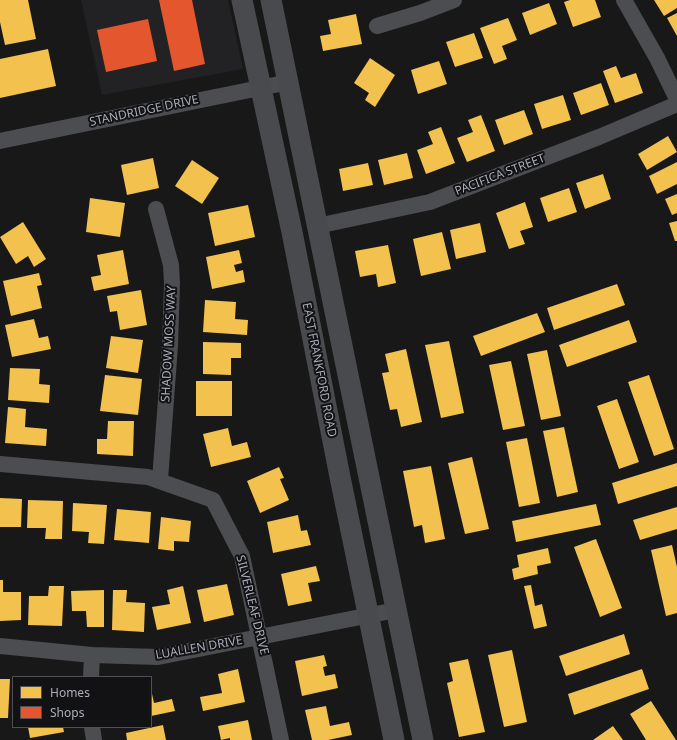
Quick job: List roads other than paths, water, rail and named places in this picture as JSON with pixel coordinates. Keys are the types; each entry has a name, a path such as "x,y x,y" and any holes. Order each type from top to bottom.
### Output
{"main road":[{"name":"EAST FRANKFORD ROAD","path":"242,0 394,740"},
{"path":"271,0 423,740"}],"street":[{"path":"377,26 420,13 454,0"},
{"path":"624,0 657,58 677,99"},
{"name":"STANDRIDGE DRIVE","path":"0,141 289,82"},
{"name":"PACIFICA STREET","path":"317,226 430,202 599,137 677,104"},
{"name":"SHADOW MOSS WAY","path":"156,209 171,265 172,283 170,346 160,480"},
{"name":"SILVERLEAF DRIVE","path":"0,464 148,477 213,500 242,556 281,740"},
{"name":"LUALLEN DRIVE","path":"0,646 92,655 158,657 396,610"},
{"path":"91,676 92,655"},
{"path":"92,728 94,740"}]}
